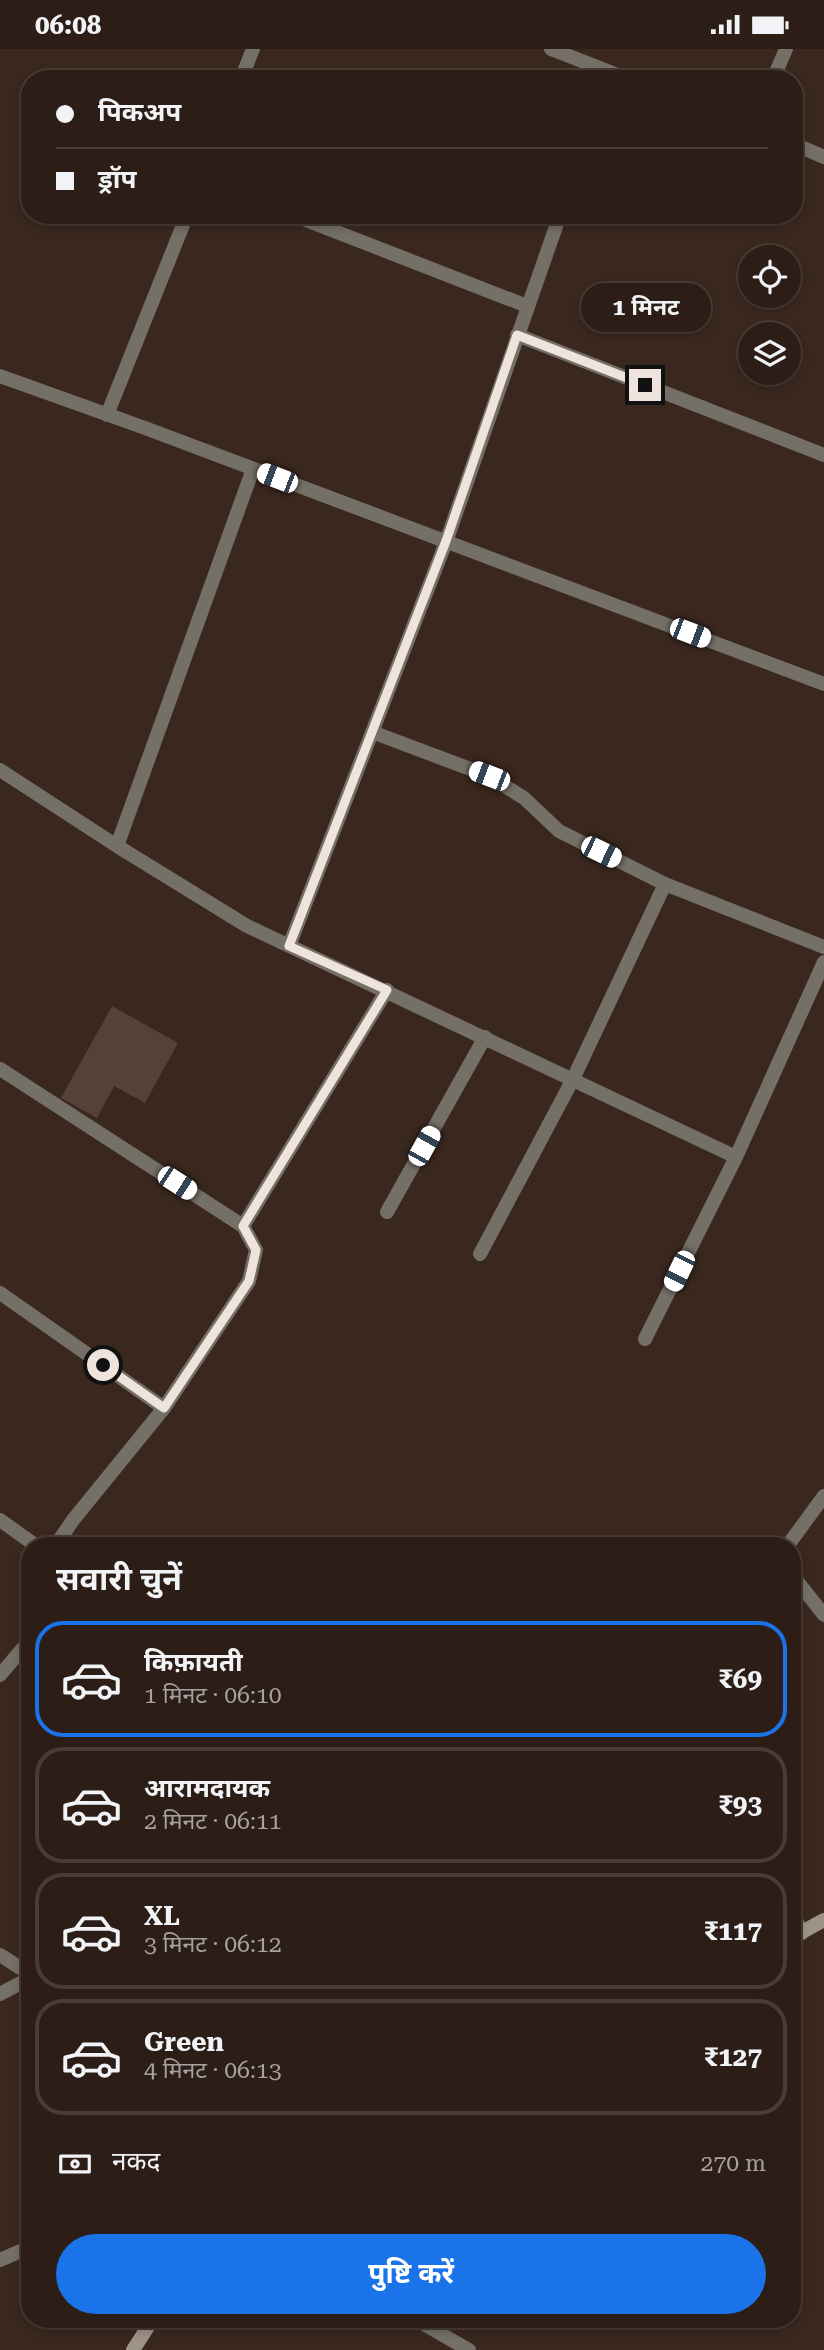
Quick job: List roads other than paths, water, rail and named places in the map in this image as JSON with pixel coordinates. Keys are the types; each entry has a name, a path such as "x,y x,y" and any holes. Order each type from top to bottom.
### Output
{"main road":[{"path":"801,1933 824,1920"},
{"path":"133,2350 147,2328"}],"street":[{"path":"245,70 253,49"},
{"path":"551,49 605,70"},
{"path":"777,70 786,49"},
{"path":"803,149 824,157"},
{"path":"107,415 183,224"},
{"path":"316,224 527,306"},
{"path":"289,946 446,541 557,224"},
{"path":"517,335 824,455"},
{"path":"0,376 824,684"},
{"path":"117,846 253,469"},
{"path":"372,732 497,781 524,798 559,831 665,884 824,947"},
{"path":"0,770 247,926 736,1157"},
{"path":"480,1254 573,1079 665,884"},
{"path":"645,1339 736,1157 824,962"},
{"path":"243,1226 387,990"},
{"path":"387,1212 485,1037"},
{"path":"0,1069 243,1226 256,1250 249,1281 164,1408 61,1537"},
{"path":"0,1293 164,1408"},
{"path":"794,1537 824,1496"},
{"path":"0,1520 24,1537"},
{"path":"801,1586 824,1615"},
{"path":"0,1675 21,1650"},
{"path":"0,1955 21,1970"},
{"path":"0,1994 21,1981"},
{"path":"0,2260 21,2251"},
{"path":"431,2328 469,2350"}]}
